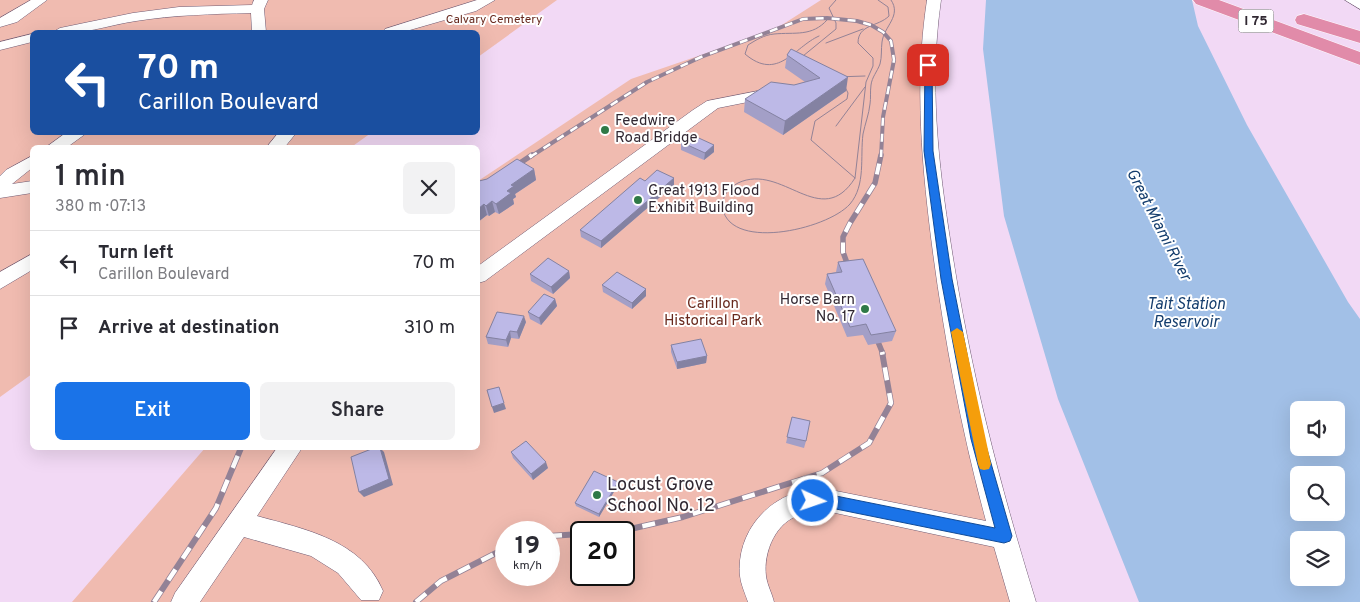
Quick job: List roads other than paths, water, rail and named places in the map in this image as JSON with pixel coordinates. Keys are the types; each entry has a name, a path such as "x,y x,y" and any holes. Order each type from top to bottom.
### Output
{"highway":[{"name":"I 75","path":"1202,0 1360,46"},
{"name":"I 75","path":"1233,0 1308,30 1360,59"},
{"path":"1308,30 1360,37"}],"street":[{"path":"0,34 4,18 40,0"},
{"path":"397,30 471,8 488,0"},
{"path":"934,0 928,49 929,151 946,279 977,439 1023,602"},
{"path":"1352,0 1360,5"},
{"path":"71,30 179,10 259,4 259,30"},
{"path":"0,46 30,38"},
{"path":"480,275 698,113 713,104 758,96"},
{"path":"58,145 75,135"},
{"path":"277,145 286,135"},
{"path":"0,187 6,171 30,162"},
{"path":"0,192 30,188"},
{"path":"0,282 30,262"},
{"path":"184,602 289,450"},
{"path":"761,602 753,576 754,553 764,527 778,514 801,502 826,500 1004,536"},
{"path":"238,523 317,545 347,564 370,591"}],"water":[{"name":"Tait Station Reservoir","path":"986,0 1192,0 1198,26 1247,125 1348,302 1360,319 1360,602 1139,602 1058,399 1004,216 983,49"}],"tram line":[{"path":"809,67 804,62 803,56 836,29 836,23 829,8 836,0"},
{"path":"855,178 866,82 873,66 873,58 858,43 861,32 889,16 888,7 878,0"},
{"path":"855,178 842,193 829,199 815,198 770,181 754,179 738,183 732,187 724,197 722,204 727,219 740,228 758,232 778,232 821,222 850,204 855,196 860,180 863,134 873,77 880,64 883,36 894,16 895,11 891,0"},
{"path":"819,36 785,60 776,64 767,65 757,62 745,54 748,45 763,37 774,34 809,31 827,20"},
{"path":"826,43 863,29"},
{"path":"836,77 865,76"},
{"path":"836,80 845,87 848,93 847,99 815,121 811,140 855,178"},
{"path":"836,126 865,87"}],"railway":[{"path":"530,157 647,82 701,57 803,19 827,18 857,21 871,25 883,32 891,41 894,60 883,117 881,157"},
{"path":"511,169 532,155"},
{"path":"851,274 843,252 843,237 875,183 881,155"},
{"path":"874,332 883,354"},
{"path":"635,528 683,517 822,473 869,443 891,403 882,352"},
{"path":"154,602 216,508 240,450"},
{"path":"560,535 570,535"},
{"path":"416,602 441,581 495,554"}],"place":[{"name":"Feedwire Road Bridge","path":"605,130"},
{"name":"Great 1913 Flood Exhibit Building","path":"638,200"},
{"name":"Horse Barn No. 17","path":"865,309"},
{"name":"Locust Grove School No. 12","path":"597,495"}],"park label":[{"name":"Calvary Cemetery","path":"494,20"},
{"name":"Carillon Historical Park","path":"713,312"}],"water label":[{"name":"Great Miami River","path":"1158,225"}]}
